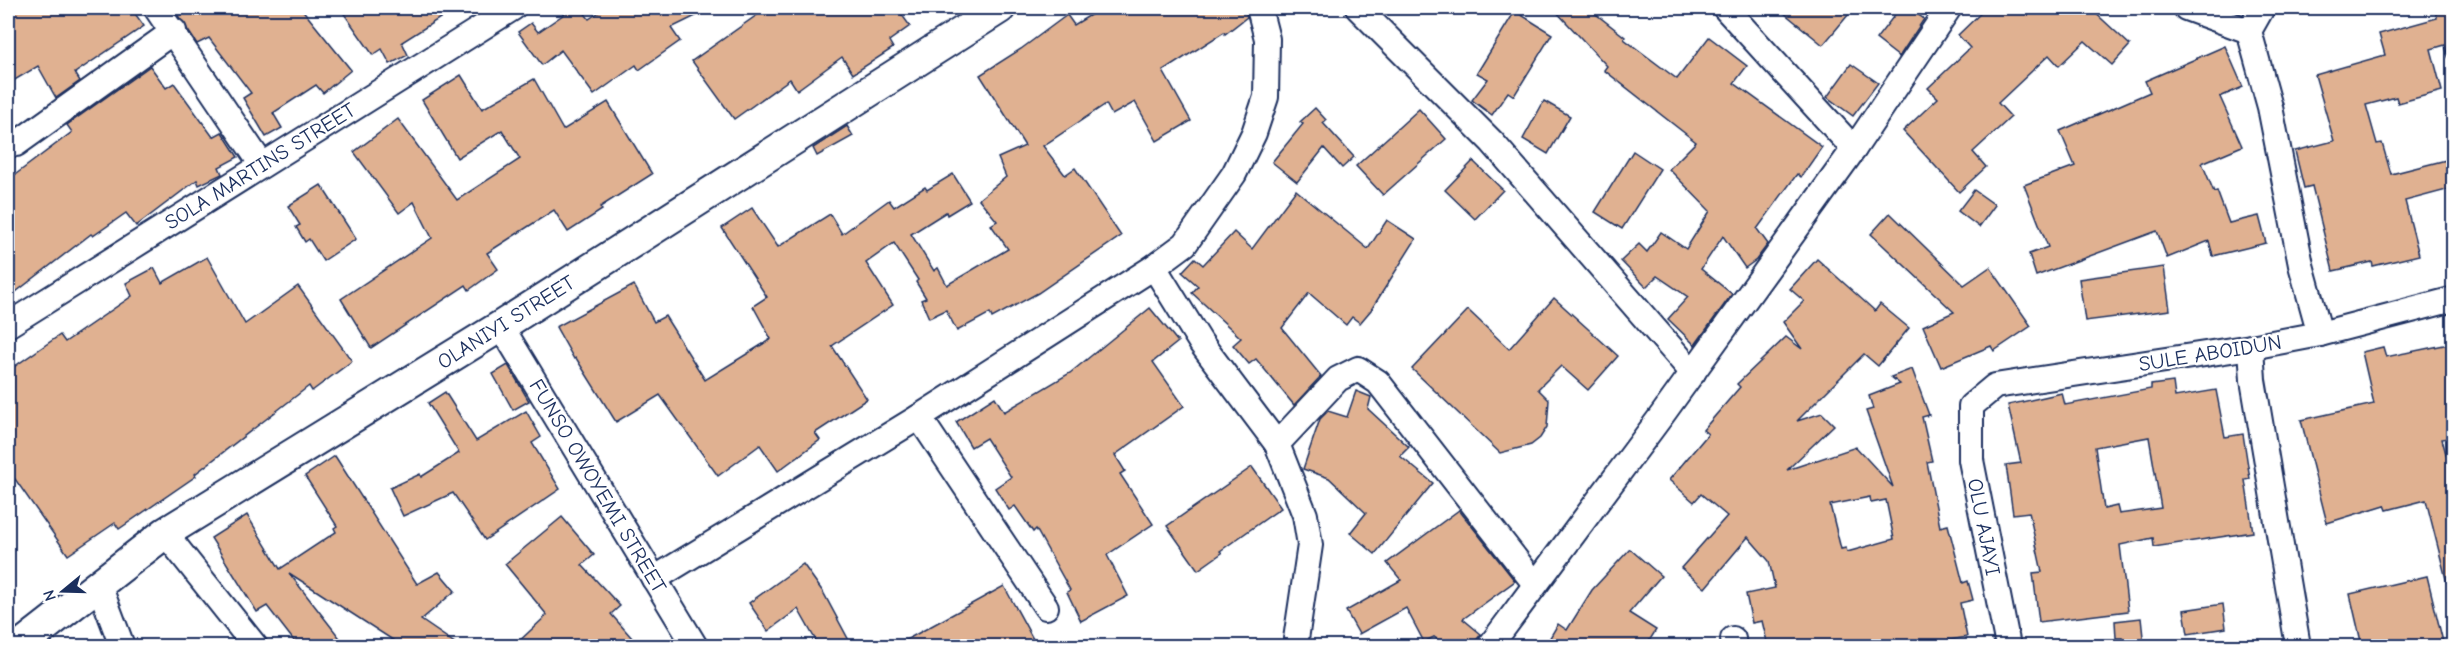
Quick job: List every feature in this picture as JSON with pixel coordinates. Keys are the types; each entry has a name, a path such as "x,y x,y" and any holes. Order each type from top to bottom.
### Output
{"street":[{"path":"156,8 174,31 262,165"},
{"name":"SOLA MARTINS STREET","path":"8,325 513,8"},
{"name":"OLANIYI STREET","path":"20,646 165,533 501,326 1000,8"},
{"path":"654,579 920,417 1154,267 1185,244 1234,174 1254,133 1266,97 1268,39 1259,8"},
{"path":"1358,8 1492,142 1693,373"},
{"path":"1725,8 1854,149"},
{"path":"1490,646 1693,373 1854,149 1949,8"},
{"path":"2186,8 2248,31"},
{"path":"2262,8 2248,31 2270,106 2301,265 2320,334"},
{"path":"16,144 174,31"},
{"path":"1154,267 1201,343 1278,444 1305,515 1310,545 1295,646"},
{"name":"SULE ABOIDUN","path":"1971,406 1995,386 2251,347 2320,334 2454,299"},
{"name":"FUNSO OWOYEMI STREET","path":"501,326 695,646"},
{"path":"2251,347 2253,380 2298,646"},
{"path":"1278,444 1338,379 1358,369 1378,382 1535,584"},
{"name":"OLU AJAYI","path":"1971,406 1971,460 2008,646"},
{"path":"920,417 1047,607"},
{"path":"165,533 255,646"},
{"path":"99,585 122,646"}],"building":[{"path":"8,8 131,8 144,26 75,73 80,81 56,98 38,66 8,84"},
{"path":"173,8 301,8 351,70 323,93 316,85 273,113 282,128 266,137 243,98 251,93 209,38 197,44"},
{"path":"340,8 456,8 402,42 408,55 390,64 382,49 373,55"},
{"path":"573,8 581,8 589,19 605,8 712,8 671,28 680,41 639,70 636,65 594,95 561,50 542,65 518,32 531,23 538,32"},
{"path":"767,8 897,8 910,26 889,41 893,48 853,74 842,57 797,90 790,79 734,119 692,61"},
{"path":"1102,8 1245,8 1247,17 1225,34 1224,32 1163,71 1191,121 1157,141 1135,102 1112,115 1106,104 1043,146 1065,175 1075,168 1121,236 1038,293 992,318 990,313 957,331 946,310 929,318 921,300 926,298 916,282 918,280 894,243 866,263 893,305 832,346 867,399 815,433 820,440 778,471 760,445 718,476 660,395 616,422 576,358 574,359 556,327 634,285 654,322 665,316 705,380 771,339 753,306 767,297 722,228 752,208 778,247 830,214 842,234 889,200 894,207 925,187 927,190 953,174 970,201 947,215 946,212 911,234 934,271 938,268 947,285 1008,249 991,225 997,221 979,199 1006,177 998,158 1025,146 980,75 1021,49 1067,15 1074,25"},
{"path":"1553,8 1588,8 1677,79 1709,37 1747,66 1734,83 1822,147 1801,177 1797,174 1757,229 1768,244 1756,260 1745,268 1723,236 1701,269 1732,294 1695,345 1668,319 1688,297 1657,276 1646,287 1621,261 1639,244 1647,252 1661,232 1686,249 1710,211 1669,169 1696,142 1604,70 1607,66"},
{"path":"1778,8 1854,8 1823,45"},
{"path":"1900,8 1909,8 1924,19 1899,57 1876,39"},
{"path":"1986,8 2090,8 2130,45 2112,65 2085,41 2059,66 2049,55 1998,103 2011,117 1973,152 1986,167 1959,192 1903,131 1938,98 1928,88 1970,48 1958,35"},
{"path":"2434,8 2454,8 2454,59 2449,60 2445,45 2431,49 2442,91 2398,103 2396,97 2366,105 2377,144 2382,143 2391,174 2454,158 2454,188 2405,201 2419,255 2373,266 2372,262 2333,271 2312,186 2304,188 2295,151 2334,141 2315,75 2385,55 2379,34 2437,18"},
{"path":"1515,11 1552,34 1514,96 1508,92 1492,115 1472,100 1488,79 1477,73"},
{"path":"2225,46 2243,87 2220,97 2242,146 2202,163 2214,192 2217,191 2229,223 2259,216 2266,243 2213,256 2209,241 2167,258 2157,231 2036,276 2029,254 2048,247 2024,185 2075,166 2060,131 2150,92 2145,81"},
{"path":"1851,64 1878,83 1853,116 1827,97"},
{"path":"150,66 166,88 174,83 213,137 222,132 238,157 219,167 222,174 199,185 197,180 136,226 126,213 93,236 91,234 8,298 8,180 72,132 67,125"},
{"path":"461,75 482,109 534,79 563,130 608,102 652,174 600,207 602,210 568,232 554,210 487,253 498,269 469,290 466,285 371,348 341,299 432,238 414,202 399,213 354,152 398,119 457,200 520,159 502,130 457,158 422,100"},
{"path":"1544,101 1570,116 1548,154 1523,139"},
{"path":"1315,108 1326,120 1323,123 1354,157 1342,168 1324,148 1297,182 1272,162 1303,124 1300,122"},
{"path":"1419,109 1446,139 1383,195 1356,166"},
{"path":"847,126 853,136 817,156 813,148"},
{"path":"1633,151 1660,169 1622,229 1595,212"},
{"path":"1473,161 1503,190 1475,219 1445,190"},
{"path":"321,185 356,239 323,261 309,239 305,242 296,227 300,225 288,206"},
{"path":"1296,190 1368,249 1387,220 1416,239 1371,310 1360,323 1352,317 1346,325 1309,293 1282,328 1321,376 1294,405 1256,359 1249,364 1233,345 1241,338 1192,293 1198,286 1182,272 1195,258 1203,265 1234,232 1252,249"},
{"path":"1974,190 1995,205 1979,227 1958,211"},
{"path":"1890,213 1964,285 1990,267 2031,326 1994,351 1991,346 1941,367 1923,326 1954,312 1871,234"},
{"path":"207,257 245,324 298,286 352,361 312,391 309,386 195,474 196,476 119,529 115,523 68,555 15,479 8,484 8,371 60,335 65,342 132,296 126,283 154,268 162,283"},
{"path":"1817,259 1875,311 1880,304 1909,328 1878,366 1864,354 1797,421 1822,413 1834,425 1787,470 1856,447 1893,487 1866,411 1873,409 1869,396 1900,384 1891,377 1912,369 1929,415 1922,417 1932,461 1927,462 1940,527 1948,525 1963,583 1968,581 1973,600 1960,603 1967,637 1917,646 1768,646 1762,621 1752,623 1746,594 1775,588 1769,561 1748,537 1705,588 1681,568 1727,516 1701,494 1694,502 1669,480 1708,434 1703,430 1740,387 1737,384 1786,337 1802,349 1783,322 1804,301 1790,289","holes":["1870,497 1871,503 1886,500 1894,539 1847,552 1846,548 1841,549 1830,505"]},
{"path":"2164,267 2170,310 2085,321 2079,279"},
{"path":"1554,298 1618,356 1588,390 1561,366 1538,389 1549,400 1547,427 1540,438 1531,445 1500,453 1412,369 1468,310 1509,349"},
{"path":"1150,308 1178,342 1153,362 1184,406 1115,455 1125,471 1120,474 1153,524 1107,555 1128,596 1081,621 1067,592 1070,590 1036,529 1033,532 1015,506 1009,510 995,488 1011,477 986,438 971,447 956,422 995,397 1004,412 1070,373"},
{"path":"2454,343 2454,437 2442,439 2454,483 2454,582 2447,583 2426,500 2387,510 2385,505 2327,523 2301,420 2374,404 2362,352 2383,347 2386,357"},
{"path":"508,365 529,401 513,410 493,374"},
{"path":"2173,382 2175,397 2216,390 2225,437 2243,434 2250,479 2245,480 2253,532 2154,547 2153,538 2120,545 2128,611 2039,622 2033,573 2042,572 2029,512 2013,514 2006,465 2021,463 2008,405 2062,393 2065,405 2151,389 2151,385","holes":["2149,437 2161,508 2119,514 2117,506 2104,509 2095,447"]},
{"path":"1356,391 1371,397 1368,409 1409,447 1400,456 1433,483 1375,554 1350,533 1366,513 1329,478 1303,469 1320,419 1328,411 1347,417"},
{"path":"445,392 476,441 526,411 541,437 532,443 560,489 485,540 453,493 403,516 390,488 420,474 421,477 459,453 428,403"},
{"path":"335,456 417,584 439,572 455,591 421,620 459,646 402,646 289,573 346,646 298,646 267,606 257,612 211,538 247,515 280,569 336,532 334,528 337,526 305,476"},
{"path":"1252,467 1281,508 1220,551 1222,553 1198,570 1167,526"},
{"path":"1459,510 1515,581 1463,619 1481,634 1472,646 1446,646 1434,637 1424,642 1406,608 1359,634 1346,611 1401,580 1387,563"},
{"path":"562,517 594,555 582,565 620,606 611,614 639,646 514,646 547,615 505,564"},
{"path":"1630,549 1661,576 1629,613 1656,630 1646,646 1545,646 1558,624 1567,630 1592,590"},
{"path":"803,564 823,592 852,646 819,646 798,609 768,631 749,603"},
{"path":"2427,576 2444,646 2362,646 2350,594"},
{"path":"1004,586 1034,641 1023,646 895,646"},
{"path":"2223,604 2226,628 2188,634 2184,610"},
{"path":"2141,618 2144,646 2123,646 2122,638 2116,638 2115,621"}]}
